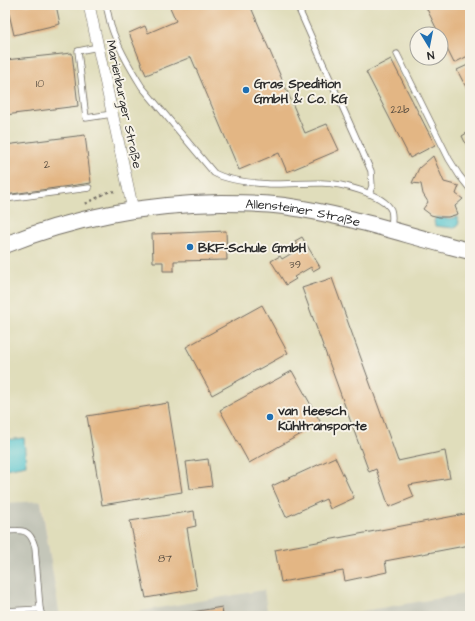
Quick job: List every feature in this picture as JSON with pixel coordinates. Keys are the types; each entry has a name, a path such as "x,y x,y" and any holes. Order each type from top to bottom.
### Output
{"street":[{"name":"Marienburger Straße","path":"89,5 133,210"},
{"name":"Allensteiner Straße","path":"5,245 65,224 133,210 168,205 231,203 265,204 314,211 470,251"}],"lane":[{"path":"106,5 111,27 142,87 214,172 231,180 268,184 332,184 355,189 380,199 388,206 392,211 390,230"},
{"path":"297,5 371,171 372,186 369,194"},
{"path":"98,47 78,51 86,118 112,114"},
{"path":"397,54 449,159 470,189"},
{"path":"5,200 89,188"},
{"path":"5,530 25,531 31,536 35,547 40,609 42,616"},
{"path":"5,612 40,609"}],"path":[{"path":"82,205 108,192 128,189"}],"shaded area":[{"path":"5,5 470,5 470,593 333,616 268,616 264,590 111,616 60,616 42,501 5,503"},
{"path":"41,501 60,616 5,616 5,503"},
{"path":"264,590 268,616 111,616"},
{"path":"470,593 470,616 333,616"}],"water":[{"path":"436,217 447,219 457,217 459,222 457,227 454,228 435,226 434,221"},
{"path":"24,438 26,465 5,469 5,440"}],"building":[{"path":"7,5 56,5 60,24 14,35"},
{"name":"Gras Spedition GmbH & Co. KG","path":"169,5 250,5 305,133 327,124 339,150 287,172 279,153 239,170 191,57 146,75 129,33 145,26 148,33 176,21"},
{"path":"425,5 470,5 470,55 454,63 449,53 449,26 435,26"},
{"path":"72,53 78,106 5,115 5,60"},
{"path":"391,59 435,145 410,158 366,72"},
{"path":"470,64 470,95 457,70"},
{"path":"470,131 470,152 462,136"},
{"path":"85,135 91,183 5,195 5,145"},
{"path":"433,156 444,182 459,186 456,194 463,199 455,206 458,214 448,217 439,217 431,215 423,209 428,202 423,194 421,184 412,183 419,168"},
{"name":"BKF-Schule GmbH","path":"226,231 227,260 174,261 174,271 163,271 163,262 153,262 152,234"},
{"path":"302,237 320,267 313,271 311,267 294,277 296,279 286,285 271,261 280,256 282,259 299,249 295,241"},
{"path":"332,278 398,461 445,451 450,478 409,485 414,497 389,507 376,469 369,472 302,288"},
{"path":"262,305 288,353 212,395 186,347"},
{"name":"van Heesch Kühltransporte","path":"292,371 321,423 249,463 220,410"},
{"path":"168,403 182,492 102,505 87,416"},
{"path":"335,457 354,498 330,509 326,499 286,517 272,486"},
{"path":"208,459 212,486 190,489 186,462"},
{"path":"194,511 196,526 187,528 197,589 146,598 130,521"},
{"path":"470,513 470,545 385,561 387,572 345,581 343,571 281,582 275,550"},
{"path":"222,607 223,616 174,616 174,615"}],"place":[{"name":"Gras Spedition GmbH & Co. KG","path":"246,90"},
{"name":"BKF-Schule GmbH","path":"190,247"},
{"name":"van Heesch Kühltransporte","path":"270,417"}]}
